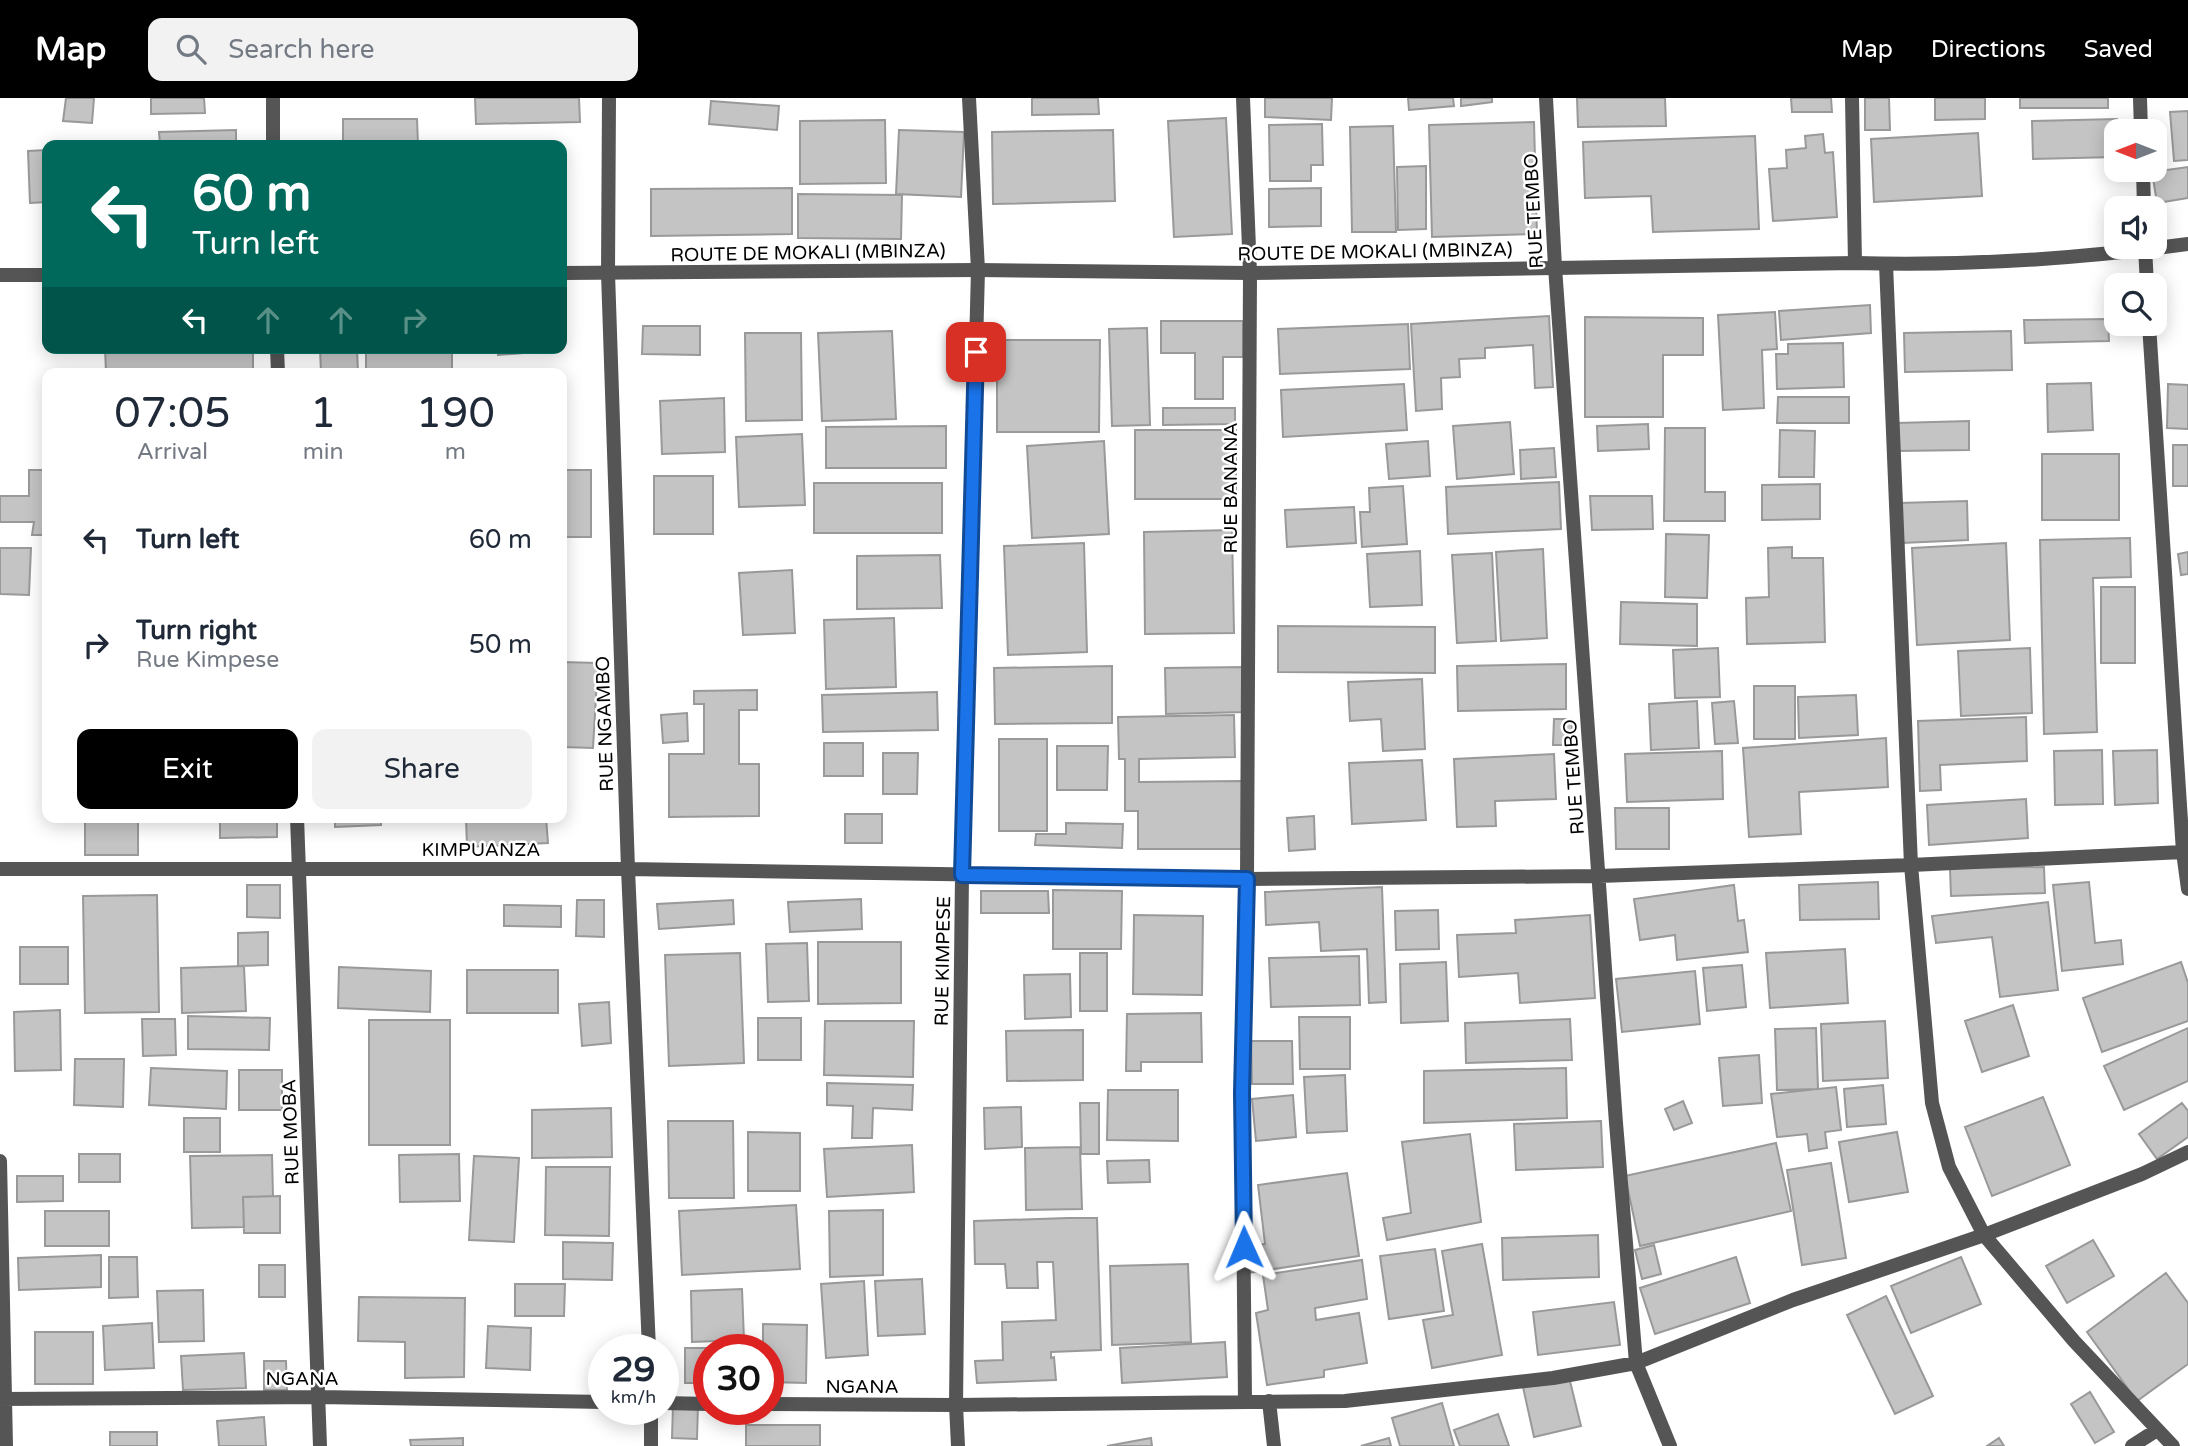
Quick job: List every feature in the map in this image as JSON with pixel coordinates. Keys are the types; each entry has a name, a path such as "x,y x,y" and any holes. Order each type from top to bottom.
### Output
{"street":[{"path":"273,140 274,98"},
{"name":"RUE NGAMBO","path":"609,98 608,274 628,869 648,1334"},
{"name":"RUE KIMPESE","path":"958,1446 956,1405 962,875 978,270 970,98"},
{"name":"RUE BANANA","path":"1243,98 1250,273 1247,879 1242,1093 1245,1401"},
{"name":"RUE TEMBO","path":"1546,98 1555,267 1616,1123 1636,1363 1670,1446"},
{"path":"1852,98 1855,263"},
{"path":"2140,98 2141,119"},
{"name":"ROUTE DE MOKALI (MBINZA)","path":"2167,246 2188,244"},
{"name":"ROUTE DE MOKALI (MBINZA)","path":"567,273 978,270 1250,273 1855,263 1954,265 2104,252"},
{"path":"1886,264 1911,865 1932,1103 1950,1167 1984,1235 2074,1341 2173,1446"},
{"path":"0,275 42,275"},
{"path":"2151,336 2183,852 2188,889"},
{"name":"RUE MOBA","path":"297,823 320,1446"},
{"name":"KIMPUANZA","path":"0,869 628,869 1247,879 1599,876 2183,852"},
{"name":"NGANA","path":"784,1404 1346,1401 1553,1378 1636,1363 1793,1300 1984,1235 2142,1174 2188,1152"},
{"path":"0,1161 6,1446"},
{"name":"NGANA","path":"3,1399 319,1397 588,1402"},
{"path":"1269,1401 1274,1446"},
{"path":"651,1425 651,1446"},
{"path":"2132,1446 2157,1430"}],"building":[{"path":"66,98 94,98 92,123 63,121"},
{"path":"151,98 204,98 205,113 151,114"},
{"path":"475,98 579,98 580,122 476,124"},
{"path":"1032,98 1098,98 1099,114 1032,115"},
{"path":"1265,98 1332,98 1331,120 1265,117"},
{"path":"1408,98 1453,98 1454,106 1409,110"},
{"path":"1461,98 1492,98 1492,102 1461,106"},
{"path":"1577,98 1665,98 1666,126 1578,127"},
{"path":"1791,98 1831,98 1832,112 1792,112"},
{"path":"1865,98 1889,98 1890,130 1865,130"},
{"path":"1935,98 1985,98 1985,119 1935,120"},
{"path":"2020,98 2108,98 2108,108 2020,108"},
{"path":"711,101 779,106 777,130 709,124"},
{"path":"2188,111 2188,160 2174,161 2170,112"},
{"path":"1226,118 1232,234 1174,237 1168,121"},
{"path":"343,119 417,119 418,140 343,140"},
{"path":"2104,119 2104,157 2033,159 2032,121"},
{"path":"885,120 886,183 800,184 800,121"},
{"path":"1534,122 1537,234 1432,237 1429,125"},
{"path":"1322,124 1323,165 1311,165 1311,181 1270,181 1269,125"},
{"path":"1393,126 1396,232 1352,232 1350,127"},
{"path":"236,130 236,140 160,140 159,132"},
{"path":"899,130 964,132 961,197 896,194"},
{"path":"1113,130 1115,201 993,204 992,132"},
{"path":"1978,133 1982,196 1874,202 1871,139"},
{"path":"1823,134 1825,153 1833,152 1837,217 1773,221 1769,169 1787,168 1786,150 1806,148 1805,136"},
{"path":"1755,136 1759,229 1653,232 1651,196 1585,198 1583,142"},
{"path":"42,150 42,202 30,203 28,151"},
{"path":"1426,166 1426,229 1398,230 1397,167"},
{"path":"2188,167 2188,198 2167,201 2167,196 2156,196 2154,182 2167,182 2167,170"},
{"path":"792,188 792,234 651,236 651,189"},
{"path":"1321,188 1321,226 1269,227 1269,189"},
{"path":"798,194 902,195 901,239 798,238"},
{"path":"1870,305 1871,333 1781,340 1779,311"},
{"path":"1775,312 1777,349 1762,350 1764,408 1723,410 1718,315"},
{"path":"1549,316 1553,387 1535,388 1533,345 1485,348 1485,358 1459,359 1460,377 1441,378 1442,409 1416,411 1411,324"},
{"path":"1585,317 1703,318 1703,355 1663,355 1663,417 1585,417"},
{"path":"2104,319 2104,336 2109,336 2109,341 2025,343 2024,320"},
{"path":"1161,321 1243,321 1243,357 1223,357 1223,399 1195,399 1195,353 1161,353"},
{"path":"1408,324 1410,369 1280,374 1278,329"},
{"path":"643,326 700,326 700,355 642,354"},
{"path":"1147,328 1150,425 1112,426 1109,329"},
{"path":"892,331 896,419 822,421 818,333"},
{"path":"2011,331 2012,370 1905,372 1904,333"},
{"path":"745,333 801,333 802,420 746,421"},
{"path":"997,340 1100,340 1099,432 997,432"},
{"path":"1843,343 1844,387 1777,389 1776,354 1788,354 1788,344"},
{"path":"105,354 253,354 253,368 106,368"},
{"path":"320,354 357,354 358,368 321,368"},
{"path":"366,354 452,354 452,368 366,368"},
{"path":"2091,383 2093,430 2048,432 2047,384"},
{"path":"1404,384 1407,430 1283,437 1281,390"},
{"path":"2168,384 2188,385 2188,429 2167,428"},
{"path":"1778,397 1849,397 1849,423 1777,423"},
{"path":"724,398 725,452 662,454 660,401"},
{"path":"1163,408 1235,408 1235,424 1163,425"},
{"path":"1969,421 1969,450 1897,451 1897,423"},
{"path":"1510,422 1514,474 1457,479 1453,426"},
{"path":"1648,424 1649,449 1598,451 1597,426"},
{"path":"946,426 946,468 826,468 826,427"},
{"path":"1665,428 1705,428 1705,492 1725,492 1725,521 1664,521"},
{"path":"1135,430 1236,430 1236,499 1135,499"},
{"path":"1780,430 1815,431 1814,477 1779,477"},
{"path":"802,434 805,505 739,507 736,437"},
{"path":"1104,441 1109,534 1032,538 1027,446"},
{"path":"1428,441 1430,476 1389,479 1386,444"},
{"path":"2173,445 2188,445 2188,486 2173,486"},
{"path":"1554,448 1556,477 1521,479 1520,450"},
{"path":"2042,454 2119,454 2119,520 2042,520"},
{"path":"29,470 42,470 42,535 32,535 34,522 0,522 0,496 29,496"},
{"path":"567,470 591,470 591,537 567,537"},
{"path":"654,476 713,476 713,534 654,534"},
{"path":"1559,482 1561,529 1448,534 1446,487"},
{"path":"814,483 942,483 942,533 814,533"},
{"path":"1820,484 1820,519 1762,520 1762,485"},
{"path":"1403,486 1407,544 1362,547 1360,512 1370,512 1369,488"},
{"path":"1590,496 1652,496 1653,529 1592,530"},
{"path":"1967,501 1968,540 1902,543 1900,503"},
{"path":"1354,507 1356,543 1287,547 1285,510"},
{"path":"1232,530 1234,633 1145,634 1144,532"},
{"path":"1666,534 1709,535 1707,598 1665,597"},
{"path":"2130,538 2131,577 2093,578 2097,732 2044,734 2040,540"},
{"path":"1084,543 1087,652 1008,655 1004,546"},
{"path":"2006,543 2010,640 1917,645 1912,548"},
{"path":"1792,547 1792,558 1823,558 1825,642 1747,644 1746,598 1769,597 1768,548"},
{"path":"0,548 31,548 29,595 0,594"},
{"path":"1543,549 1547,638 1501,641 1496,552"},
{"path":"1420,551 1422,605 1370,607 1367,554"},
{"path":"2188,552 2188,574 2181,575 2178,554"},
{"path":"1492,553 1496,641 1457,643 1452,555"},
{"path":"940,555 942,608 857,609 857,556"},
{"path":"792,570 795,633 743,635 739,573"},
{"path":"2101,587 2135,587 2135,663 2101,663"},
{"path":"1621,602 1697,604 1697,646 1620,644"},
{"path":"894,618 896,687 826,689 824,620"},
{"path":"1278,626 1435,627 1435,673 1278,672"},
{"path":"1718,648 1720,697 1675,698 1673,650"},
{"path":"2030,648 2032,713 1961,716 1958,651"},
{"path":"567,662 598,663 593,748 567,747"},
{"path":"1566,664 1566,709 1458,711 1457,666"},
{"path":"1112,666 1112,723 995,724 994,668"},
{"path":"1245,667 1246,712 1166,714 1165,668"},
{"path":"1422,679 1425,749 1383,751 1381,719 1350,721 1348,682"},
{"path":"1754,686 1795,686 1795,739 1754,739"},
{"path":"757,690 757,710 739,710 739,764 759,764 759,816 669,817 669,754 704,754 704,704 694,704 694,691"},
{"path":"937,692 938,730 823,732 822,695"},
{"path":"1856,695 1858,735 1799,738 1798,697"},
{"path":"1697,701 1699,748 1651,750 1649,704"},
{"path":"1734,701 1738,743 1715,744 1712,703"},
{"path":"687,713 688,741 663,743 661,715"},
{"path":"1234,715 1235,757 1139,759 1139,782 1242,781 1243,849 1138,849 1138,811 1125,811 1125,759 1119,759 1118,717"},
{"path":"2026,717 2027,761 1940,765 1941,790 1920,791 1918,721"},
{"path":"1554,719 1572,719 1572,745 1553,745"},
{"path":"1886,738 1888,787 1799,792 1801,834 1749,837 1743,748"},
{"path":"999,739 1047,739 1047,831 999,831"},
{"path":"824,743 863,743 863,776 824,776"},
{"path":"1057,746 1108,746 1107,790 1057,790"},
{"path":"2102,750 2103,804 2055,805 2054,751"},
{"path":"2157,750 2158,803 2115,805 2113,751"},
{"path":"1722,751 1723,799 1627,802 1625,754"},
{"path":"883,753 918,753 917,794 883,794"},
{"path":"1554,754 1556,799 1495,801 1496,826 1457,827 1454,759"},
{"path":"1422,760 1426,820 1352,824 1349,763"},
{"path":"2026,799 2028,838 1929,845 1927,805"},
{"path":"1615,808 1669,808 1669,849 1616,849"},
{"path":"845,814 882,814 882,843 845,843"},
{"path":"1314,816 1315,849 1289,851 1287,818"},
{"path":"85,823 138,823 138,855 85,855"},
{"path":"220,823 277,823 277,837 220,838"},
{"path":"335,823 381,823 381,825 335,827"},
{"path":"466,823 546,823 548,843 467,847"},
{"path":"1066,823 1123,824 1122,848 1035,845 1036,834 1066,834"},
{"path":"2044,867 2045,893 1951,896 1950,868"},
{"path":"1878,882 1879,919 1800,920 1799,885"},
{"path":"2089,882 2095,943 2121,940 2123,964 2062,971 2053,885"},
{"path":"247,885 280,885 280,918 247,917"},
{"path":"1734,885 1738,921 1744,920 1748,952 1677,960 1675,935 1640,940 1634,899"},
{"path":"1382,887 1386,1002 1369,1003 1367,949 1321,951 1319,922 1266,925 1265,892"},
{"path":"1053,890 1122,891 1121,949 1053,949"},
{"path":"981,891 1048,891 1049,913 981,913"},
{"path":"157,895 159,1012 85,1013 83,896"},
{"path":"861,899 862,929 790,932 788,902"},
{"path":"577,900 604,900 604,937 576,936"},
{"path":"733,900 734,924 659,929 657,904"},
{"path":"2048,902 2058,990 2000,997 1992,937 1936,943 1932,916"},
{"path":"504,905 561,906 561,927 504,926"},
{"path":"1438,910 1439,949 1396,950 1395,911"},
{"path":"1134,915 1203,916 1202,995 1133,994"},
{"path":"1590,915 1595,998 1520,1003 1518,973 1459,977 1457,935 1516,933 1515,920"},
{"path":"268,932 268,965 238,966 238,933"},
{"path":"818,942 901,942 901,1003 818,1004"},
{"path":"807,943 809,1001 768,1002 766,944"},
{"path":"20,947 68,947 68,984 20,984"},
{"path":"1845,949 1848,1003 1770,1008 1766,953"},
{"path":"740,953 744,1063 669,1066 665,955"},
{"path":"1080,953 1107,953 1107,1011 1080,1011"},
{"path":"1359,956 1360,1005 1271,1007 1269,958"},
{"path":"1446,962 1448,1021 1401,1023 1400,964"},
{"path":"2181,962 2188,983 2188,1021 2102,1052 2083,998"},
{"path":"1742,965 1746,1007 1707,1011 1703,968"},
{"path":"244,966 246,1011 182,1013 181,968"},
{"path":"339,967 431,971 430,1012 338,1008"},
{"path":"467,970 558,970 558,1013 467,1013"},
{"path":"1695,971 1700,1024 1622,1032 1616,979"},
{"path":"1070,974 1071,1017 1025,1019 1024,975"},
{"path":"609,1002 611,1043 582,1046 579,1004"},
{"path":"2013,1005 2029,1056 1982,1072 1965,1021"},
{"path":"60,1010 61,1070 15,1071 14,1012"},
{"path":"1201,1013 1202,1062 1141,1062 1141,1071 1126,1071 1127,1014"},
{"path":"188,1016 270,1018 269,1050 188,1049"},
{"path":"1299,1017 1350,1017 1350,1069 1300,1069"},
{"path":"758,1018 801,1018 801,1060 758,1060"},
{"path":"142,1019 175,1019 176,1055 143,1056"},
{"path":"1570,1019 1572,1060 1466,1063 1465,1023"},
{"path":"369,1020 450,1020 450,1145 369,1145"},
{"path":"825,1021 914,1021 913,1077 824,1075"},
{"path":"1885,1021 1888,1078 1823,1081 1821,1024"},
{"path":"1816,1028 1818,1089 1777,1090 1775,1029"},
{"path":"2188,1028 2188,1081 2124,1110 2104,1066"},
{"path":"1083,1030 1083,1080 1007,1081 1006,1031"},
{"path":"1251,1041 1292,1041 1293,1084 1252,1084"},
{"path":"1759,1055 1762,1103 1723,1106 1719,1058"},
{"path":"75,1059 124,1059 123,1107 74,1105"},
{"path":"151,1068 227,1071 226,1109 149,1105"},
{"path":"1566,1068 1567,1118 1424,1123 1424,1071"},
{"path":"239,1070 282,1070 282,1110 239,1110"},
{"path":"1345,1075 1347,1131 1307,1133 1304,1077"},
{"path":"827,1083 913,1085 912,1110 873,1108 872,1138 852,1138 853,1106 827,1105"},
{"path":"1883,1085 1886,1124 1847,1127 1844,1089"},
{"path":"1836,1087 1841,1130 1825,1132 1827,1148 1809,1151 1807,1134 1777,1137 1771,1094"},
{"path":"1108,1090 1178,1090 1178,1141 1107,1140"},
{"path":"1293,1095 1296,1137 1256,1141 1252,1099"},
{"path":"2043,1097 2070,1165 1992,1196 1965,1127"},
{"path":"1683,1101 1692,1123 1674,1130 1665,1109"},
{"path":"1080,1103 1099,1103 1099,1154 1081,1154"},
{"path":"2182,1103 2188,1111 2188,1137 2157,1159 2139,1134"},
{"path":"1021,1107 1022,1147 985,1149 984,1108"},
{"path":"611,1108 612,1157 532,1158 532,1110"},
{"path":"184,1118 220,1118 220,1152 184,1152"},
{"path":"668,1121 733,1121 734,1198 669,1198"},
{"path":"1601,1121 1603,1167 1516,1170 1514,1124"},
{"path":"748,1132 800,1133 800,1191 748,1191"},
{"path":"1897,1132 1908,1192 1849,1202 1839,1142"},
{"path":"1470,1134 1481,1222 1387,1240 1383,1218 1411,1213 1402,1142"},
{"path":"1776,1143 1791,1211 1640,1246 1625,1176"},
{"path":"912,1145 914,1192 827,1197 824,1149"},
{"path":"1080,1147 1082,1209 1026,1210 1025,1148"},
{"path":"79,1154 120,1154 120,1182 79,1182"},
{"path":"459,1154 460,1201 400,1202 399,1155"},
{"path":"272,1155 273,1196 243,1197 244,1227 192,1228 190,1156"},
{"path":"474,1156 519,1158 514,1242 469,1240"},
{"path":"1149,1160 1150,1182 1108,1183 1107,1161"},
{"path":"1831,1163 1846,1258 1802,1265 1787,1170"},
{"path":"546,1167 610,1167 609,1236 545,1235"},
{"path":"1347,1173 1359,1256 1248,1273 1245,1247 1265,1244 1258,1185"},
{"path":"17,1176 63,1176 63,1201 17,1202"},
{"path":"280,1196 280,1233 244,1233 243,1197"},
{"path":"796,1205 800,1269 682,1275 679,1211"},
{"path":"883,1210 883,1275 830,1277 829,1211"},
{"path":"45,1211 109,1211 109,1246 45,1246"},
{"path":"1097,1218 1101,1350 1051,1352 1056,1380 977,1383 975,1361 1003,1360 1002,1322 1056,1320 1053,1262 1037,1262 1038,1288 1007,1288 1005,1264 975,1264 974,1221"},
{"path":"1598,1235 1599,1277 1503,1280 1502,1238"},
{"path":"2093,1240 2114,1276 2067,1303 2046,1266"},
{"path":"563,1242 613,1243 612,1280 563,1279"},
{"path":"1482,1244 1502,1355 1432,1368 1423,1320 1453,1315 1442,1251"},
{"path":"1654,1245 1661,1274 1642,1279 1635,1250"},
{"path":"1435,1249 1444,1311 1389,1319 1380,1256"},
{"path":"101,1255 101,1287 19,1290 18,1258"},
{"path":"109,1257 137,1257 138,1297 109,1298"},
{"path":"1736,1257 1750,1303 1655,1334 1640,1288"},
{"path":"1961,1257 1981,1304 1911,1333 1891,1286"},
{"path":"1362,1260 1367,1299 1315,1308 1316,1320 1359,1313 1367,1363 1324,1370 1324,1377 1267,1385 1256,1313 1268,1310 1263,1275"},
{"path":"1188,1264 1191,1342 1112,1345 1110,1266"},
{"path":"259,1265 285,1265 285,1297 259,1297"},
{"path":"2166,1273 2188,1303 2188,1364 2137,1401 2087,1332"},
{"path":"922,1279 925,1334 878,1336 875,1281"},
{"path":"864,1281 868,1355 826,1358 821,1284"},
{"path":"515,1284 565,1284 564,1316 515,1316"},
{"path":"742,1289 744,1334 693,1334 692,1342 691,1291"},
{"path":"203,1290 204,1341 159,1342 157,1291"},
{"path":"1886,1296 1933,1396 1895,1414 1847,1315"},
{"path":"359,1297 465,1298 464,1377 405,1378 405,1342 358,1341"},
{"path":"1614,1302 1620,1345 1538,1355 1533,1312"},
{"path":"152,1323 154,1368 105,1370 103,1326"},
{"path":"763,1324 807,1325 806,1383 784,1382 784,1334 763,1334"},
{"path":"488,1326 531,1328 530,1370 486,1368"},
{"path":"35,1332 93,1332 93,1384 35,1384"},
{"path":"1225,1342 1227,1377 1122,1383 1120,1348"},
{"path":"685,1348 693,1348 693,1383 685,1383"},
{"path":"244,1353 246,1388 183,1390 181,1356"},
{"path":"264,1361 286,1361 287,1390 264,1390"},
{"path":"1569,1377 1581,1426 1534,1437 1523,1387"},
{"path":"2090,1392 2114,1432 2095,1443 2071,1404"},
{"path":"1442,1403 1454,1446 1400,1446 1392,1418"},
{"path":"679,1405 693,1406 693,1425 697,1425 697,1439 672,1438 672,1425 679,1425"},
{"path":"1498,1414 1509,1446 1460,1446 1454,1430"},
{"path":"264,1417 266,1446 219,1446 217,1421"},
{"path":"746,1425 820,1425 820,1446 746,1446"},
{"path":"110,1432 157,1432 157,1446 110,1446"},
{"path":"463,1438 463,1446 411,1446 410,1440"},
{"path":"1151,1438 1152,1446 1107,1446"},
{"path":"1389,1438 1391,1446 1361,1446"},
{"path":"1999,1438 2004,1446 1987,1446"}],"route":[{"path":"976,352 962,875 1247,879 1242,1093 1244,1247"}]}
